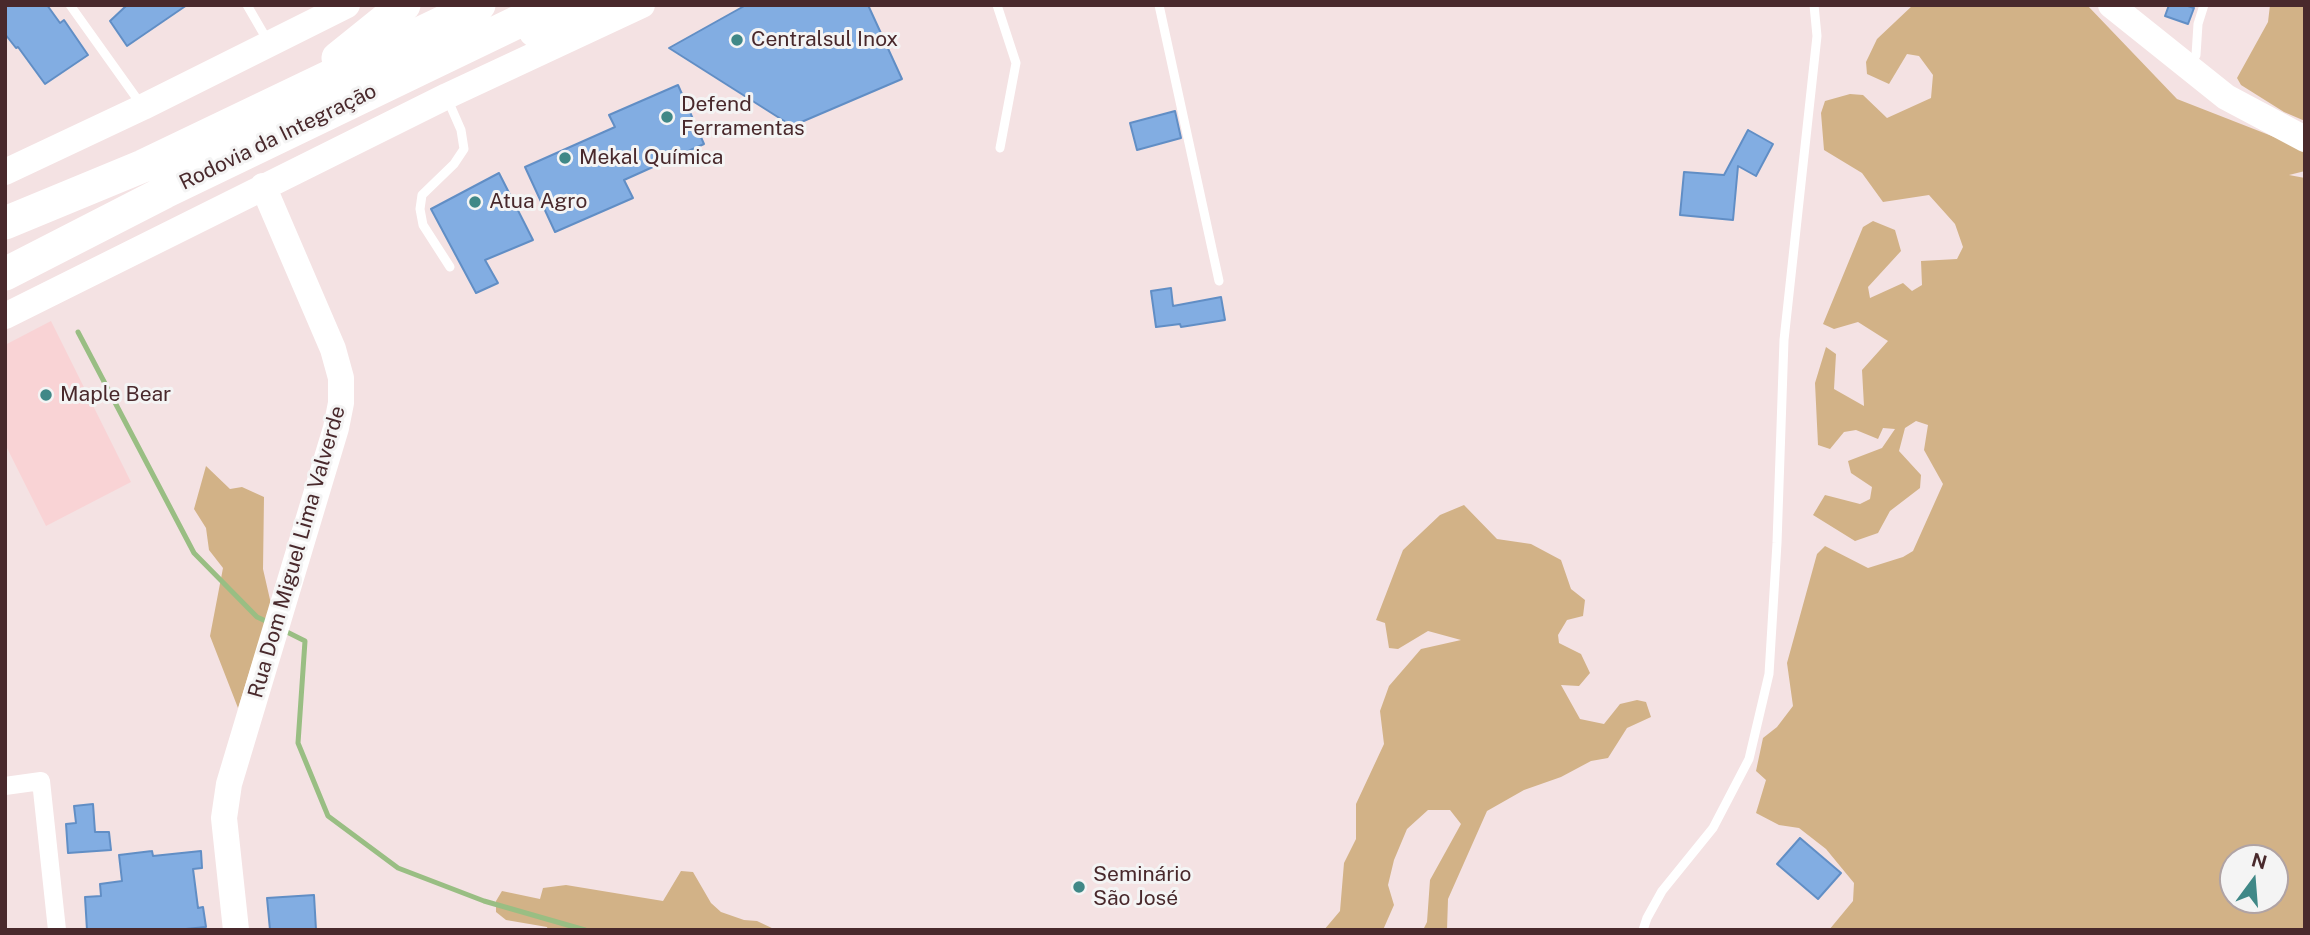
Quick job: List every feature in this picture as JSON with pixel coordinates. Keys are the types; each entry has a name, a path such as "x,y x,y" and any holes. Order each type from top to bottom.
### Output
{"highway":[{"path":"304,106 404,5"},
{"name":"Rodovia da Integração","path":"5,274 165,192 304,106 479,5"},
{"name":"Rodovia da Integração","path":"5,223 553,5"},
{"path":"304,106 350,113 592,5"},
{"path":"5,206 103,183"}],"main road":[{"path":"5,172 143,107 347,5"},
{"path":"5,316 447,96 642,5"},
{"path":"2111,5 2226,97 2305,139"},
{"name":"Rua Dom Miguel Lima Valverde","path":"236,930 225,818 229,784 336,428 341,403 341,378 332,349 263,186"}],"street":[{"path":"5,786 41,781 57,930"}],"lane":[{"path":"70,5 143,107"},
{"path":"247,5 269,44"},
{"path":"997,5 1016,63 1000,148"},
{"path":"1159,5 1219,281"},
{"path":"1643,930 1662,891 1713,828 1749,758 1769,674 1777,543 1784,340 1817,36 1814,5"},
{"path":"2189,68 2196,55 2198,24 2204,5"},
{"path":"447,96 461,130 464,149 454,164 422,195 420,209 423,225 450,267"}],"shaded area":[{"path":"1913,5 2087,5 2177,99 2305,149 2305,171 2289,175 2305,178 2305,930 1829,930 1853,901 1854,883 1826,849 1799,828 1779,825 1756,813 1766,780 1756,771 1763,738 1777,727 1793,706 1787,663 1817,554 1825,546 1868,568 1903,557 1913,551 1943,484 1924,450 1928,425 1916,421 1905,428 1899,451 1921,475 1920,488 1890,511 1878,533 1855,541 1813,515 1825,495 1860,504 1870,499 1872,487 1851,473 1848,461 1882,448 1895,429 1883,428 1878,439 1856,430 1844,432 1830,449 1818,445 1815,383 1826,347 1836,354 1834,389 1864,406 1862,370 1888,341 1858,322 1834,329 1823,324 1863,227 1873,221 1895,230 1901,251 1868,287 1870,298 1903,283 1912,291 1922,285 1921,261 1957,259 1963,247 1955,224 1929,195 1883,202 1862,173 1824,150 1821,113 1825,101 1850,94 1863,95 1887,118 1931,98 1933,75 1919,56 1907,54 1889,84 1867,74 1866,62 1877,39"},
{"path":"2270,5 2305,5 2305,121 2284,112 2241,85 2237,78 2268,22"},
{"name":"Maple Bear","path":"51,321 131,482 46,526 5,444 5,345"},
{"path":"206,466 230,489 242,487 264,497 263,569 271,604 238,708 210,636 223,568 209,550 206,528 194,509"},
{"path":"1464,505 1497,539 1531,544 1561,560 1571,589 1585,600 1583,616 1567,620 1558,635 1559,643 1581,654 1590,673 1579,686 1561,685 1580,719 1604,724 1620,704 1637,700 1646,702 1651,717 1627,728 1608,758 1591,761 1561,777 1524,790 1487,811 1448,899 1447,930 1423,930 1427,922 1430,880 1461,824 1450,810 1428,810 1407,829 1394,860 1388,885 1394,905 1383,930 1324,930 1340,911 1344,863 1356,839 1356,804 1384,744 1380,711 1389,686 1421,649 1461,640 1428,631 1398,649 1389,648 1385,623 1376,620 1403,550 1440,515"},
{"path":"681,871 693,872 711,903 721,912 744,920 757,921 776,930 548,930 547,927 506,920 496,912 496,901 502,891 540,899 543,888 566,885 663,901"}],"building":[{"path":"5,5 47,5 60,23 64,20 88,55 45,84 5,34"},
{"path":"127,5 187,5 127,46 110,21"},
{"path":"746,5 868,5 902,79 792,126 669,48"},
{"path":"2169,5 2194,8 2188,24 2165,16"},
{"path":"678,85 704,144 624,180 633,198 555,232 525,167 615,127 609,115"},
{"path":"1175,111 1181,138 1137,150 1130,123"},
{"path":"1748,130 1773,144 1756,176 1738,166 1733,220 1680,215 1684,172 1724,175"},
{"path":"499,173 533,240 485,260 498,283 476,293 431,209"},
{"path":"1171,288 1173,306 1221,297 1225,320 1181,327 1180,324 1156,327 1151,291"},
{"path":"93,804 95,832 109,832 111,850 68,853 66,824 76,823 74,806"},
{"path":"1800,838 1841,873 1818,899 1777,864"},
{"path":"152,851 153,856 201,851 202,868 193,869 198,908 203,907 206,927 176,930 87,930 85,897 101,896 100,884 122,881 119,855"},
{"path":"314,895 316,930 270,930 267,898"}],"waterway":[{"path":"78,332 194,553 257,617 268,622"},
{"path":"283,630 305,641 298,743 328,816 398,868 484,901 585,930"}],"place":[{"name":"Centralsul Inox","path":"737,40"},
{"name":"Defend Ferramentas","path":"667,117"},
{"name":"Mekal Química","path":"565,158"},
{"name":"Atua Agro","path":"475,202"},
{"name":"Maple Bear","path":"46,395"},
{"name":"Seminário São José","path":"1079,887"}]}
